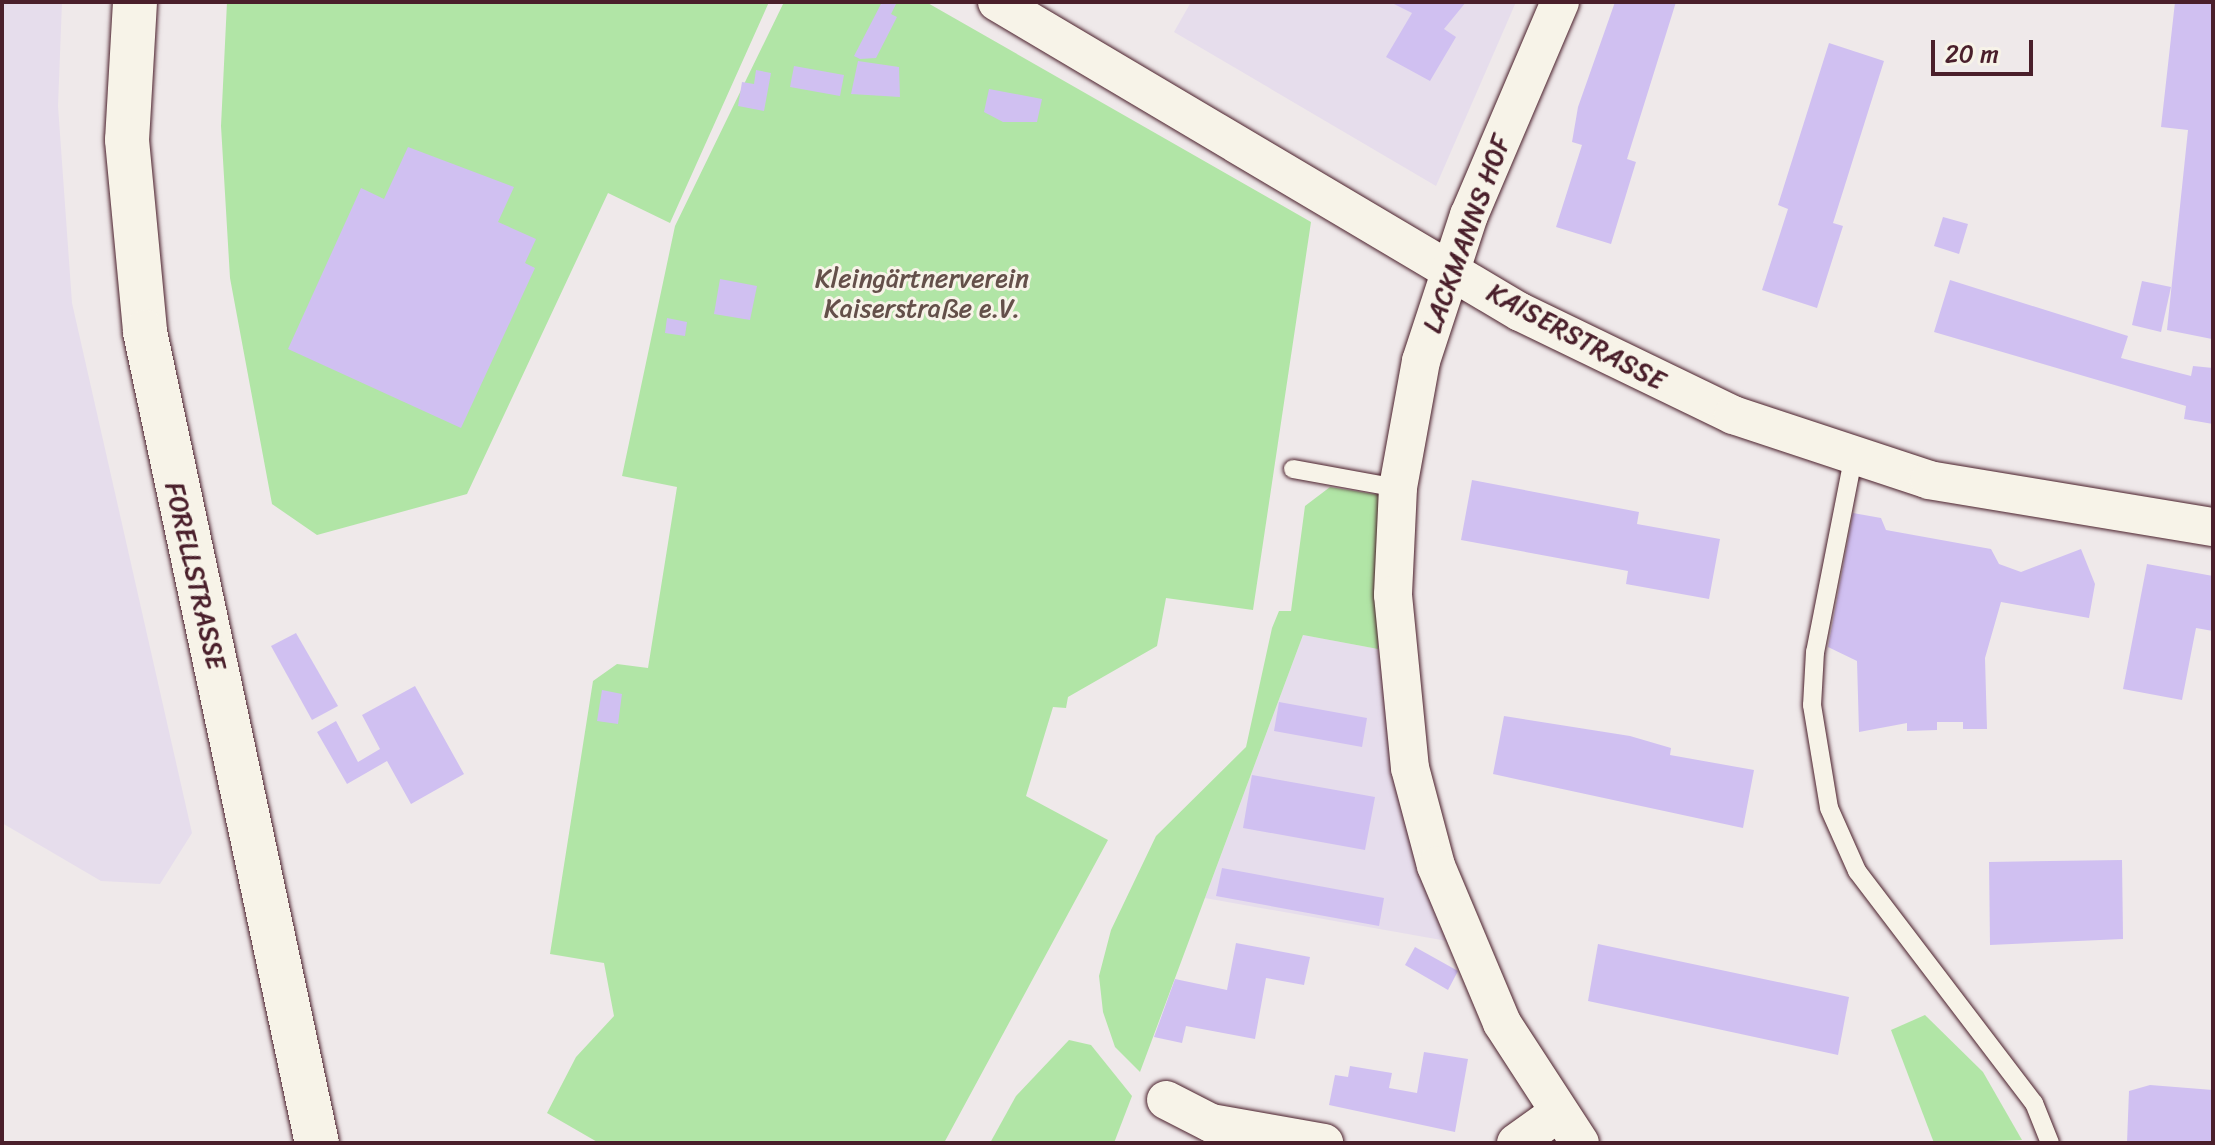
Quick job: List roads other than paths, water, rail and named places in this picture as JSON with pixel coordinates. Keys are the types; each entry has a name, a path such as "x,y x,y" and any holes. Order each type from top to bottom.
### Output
{"street":[{"name":"FORELLSTRASSE","path":"135,2 127,140 145,332 317,1143"},
{"name":"KAISERSTRASSE","path":"997,2 1449,268 1621,365 1853,459 2059,506 2213,527"},
{"name":"LACKMANNS HOF","path":"1560,2 1449,268 1421,361 1398,488 1395,650 1422,816 1483,981 1558,1113 1580,1143"},
{"path":"1166,1100 1211,1123 1324,1143"},
{"path":"1516,1143 1558,1113"}],"lane":[{"path":"1853,459 1815,652 1812,705 1829,808 1857,871 2034,1103 2050,1143"},
{"path":"1293,469 1398,488"}],"park label":[{"name":"Kleingärtnerverein Kaiserstraße e.V.","path":"922,294"}]}
